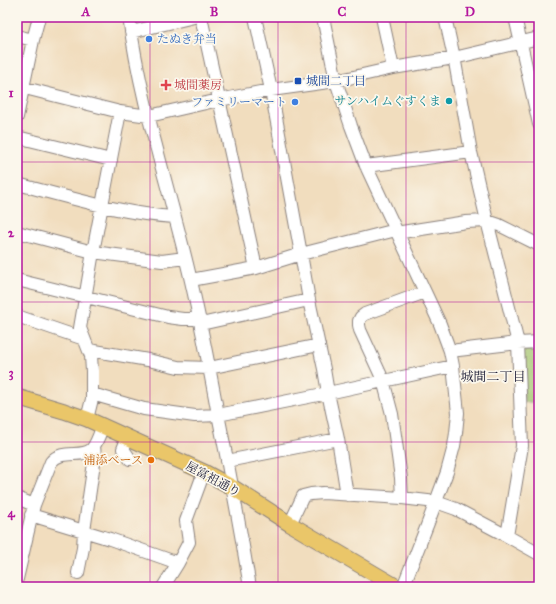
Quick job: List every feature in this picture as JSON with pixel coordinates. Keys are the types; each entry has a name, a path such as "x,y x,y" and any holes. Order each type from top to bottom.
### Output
{"main road":[{"name":"屋富祖通り","path":"17,397 87,419 204,472 232,487 290,524 397,587"}],"street":[{"path":"17,117 20,87 39,17"},
{"path":"130,17 131,32 148,116 191,280 200,322 250,587"},
{"path":"131,32 194,17"},
{"path":"201,17 256,268"},
{"path":"255,17 309,300 338,439 347,495"},
{"path":"323,17 336,81 351,126 366,166 440,324 450,351 453,366 458,413 454,446 447,472 403,587"},
{"path":"382,17 393,68"},
{"path":"445,17 471,152 518,343 522,446 507,536"},
{"path":"515,17 539,124"},
{"path":"17,36 33,40"},
{"path":"20,87 120,112 148,116 270,90 336,81 393,68 454,58 539,38"},
{"path":"87,419 92,399 91,356 80,328 120,112"},
{"path":"17,137 111,160"},
{"path":"366,166 471,152"},
{"path":"17,184 102,206 153,215 175,217"},
{"path":"191,280 256,268 301,254 396,230 402,232 466,222 487,221 499,225 539,245"},
{"path":"17,232 94,252 162,261 185,258"},
{"path":"17,280 168,317 200,322 309,300"},
{"path":"402,498 401,478 392,414 383,380 360,330 359,321 360,317 382,307 425,292"},
{"path":"17,317 87,344 178,367 209,368 319,345"},
{"path":"450,351 539,342"},
{"path":"92,394 144,408 195,416 218,415 453,366"},
{"path":"17,579 32,510 50,462 54,457 59,455 86,452 90,450 94,446 103,426"},
{"path":"128,437 123,450 130,459"},
{"path":"227,461 338,439"},
{"path":"78,573 83,548 84,531 95,456 94,446"},
{"path":"163,587 189,542 186,521 204,472"},
{"path":"290,524 303,496 311,494 323,493 402,498 436,502 456,509 539,554"},
{"path":"17,498 32,510 84,531 110,538 178,563"}],"green space":[{"path":"523,350 539,350 539,402 524,402"}],"place":[{"name":"たぬき弁当","path":"149,39"},
{"name":"城間二丁目","path":"298,81"},
{"name":"城間薬房","path":"166,85"},
{"name":"サンハイムぐすくま","path":"449,101"},
{"name":"ファミリーマート","path":"295,102"},
{"name":"浦添ベース","path":"151,460"}],"district":[{"name":"城間二丁目","path":"493,377"}]}
